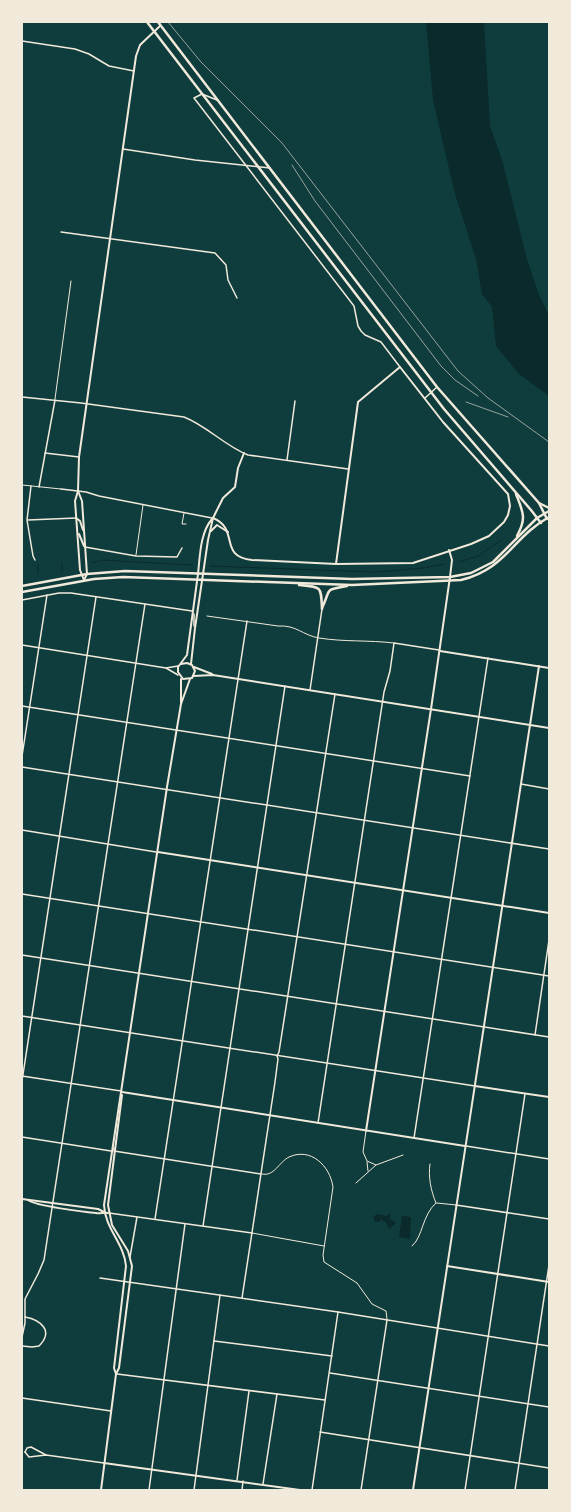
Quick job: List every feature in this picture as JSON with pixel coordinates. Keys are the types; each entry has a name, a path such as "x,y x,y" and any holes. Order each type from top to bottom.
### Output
{"highway":[{"path":"147,22 431,393 538,518 540,523"},
{"path":"22,592 84,580 123,577 352,585 449,582 474,577 486,571 505,557 540,523 548,518 539,503 437,387 158,22"},
{"path":"513,542 520,530 524,517 522,507 515,492"},
{"path":"539,503 549,508"},
{"path":"22,586 87,574 125,571 352,579 450,577 481,569 493,562 538,518 549,511"},
{"path":"277,583 318,589 322,592 322,609"},
{"path":"322,609 327,593 330,589 352,585"}],"street":[{"path":"84,580 81,575 75,501 78,490 80,457 87,404 138,50 146,38 160,26"},
{"path":"22,41 75,49 89,54 109,66 134,71"},
{"path":"61,489 78,490 213,518 224,524 232,550 241,558 247,560 336,564 412,563 482,540 494,533 508,515 510,500 508,494 442,422 381,342 365,335 361,330 358,326 354,306 194,98 202,94 217,100"},
{"path":"123,149 259,168 270,168"},
{"path":"61,232 215,253 226,265 228,280 237,298"},
{"path":"336,564 358,402 400,367"},
{"path":"424,398 437,387"},
{"path":"22,397 184,417 244,453 348,469"},
{"path":"39,487 55,400"},
{"path":"287,460 295,401"},
{"path":"45,453 80,457"},
{"path":"178,675 178,669 187,655 192,610 206,531 223,498 235,487 238,468 244,453"},
{"path":"31,486 27,520 35,560"},
{"path":"78,490 82,501 87,574 84,580"},
{"path":"27,520 76,518 80,521 84,533"},
{"path":"191,664 194,628 204,574 209,534 213,518"},
{"path":"209,534 217,525 228,533"},
{"path":"78,530 85,547"},
{"path":"85,547 136,556 177,557 182,548"},
{"path":"366,1131 450,577 452,560 449,550"},
{"path":"22,600 46,595 71,593 192,610"},
{"path":"22,756 46,595"},
{"path":"22,1080 96,597"},
{"path":"22,1338 25,1317 25,1299 44,1260 145,604"},
{"path":"310,690 322,609"},
{"path":"192,610 194,628"},
{"path":"155,1219 247,621"},
{"path":"318,1123 382,702 394,644 549,668"},
{"path":"22,645 166,668 181,678 190,679"},
{"path":"414,1138 488,658"},
{"path":"166,668 180,665 185,662 191,664 194,668 214,675"},
{"path":"413,1490 539,666"},
{"path":"181,704 190,679 193,676 194,668"},
{"path":"193,676 214,675 238,678 549,728"},
{"path":"101,1490 116,1374 120,1368 132,1266 130,1257 112,1225 108,1213 114,1135 122,1092 181,704 181,678"},
{"path":"203,1226 286,686"},
{"path":"242,1298 270,1115 278,1059 277,1056 279,1052 288,996 335,694"},
{"path":"22,706 470,776"},
{"path":"22,767 549,849"},
{"path":"521,784 549,788"},
{"path":"22,830 549,913"},
{"path":"22,894 549,976"},
{"path":"535,1035 549,940"},
{"path":"22,954 549,1037"},
{"path":"22,1016 549,1097"},
{"path":"22,1076 549,1159"},
{"path":"116,1374 114,1368 126,1266 124,1256 107,1223 104,1205 121,1107 122,1092"},
{"path":"465,1490 525,1094"},
{"path":"22,1137 261,1174"},
{"path":"22,1199 53,1202 98,1209 108,1213 252,1233"},
{"path":"28,1200 31,1202 97,1214 104,1212"},
{"path":"456,1205 549,1219"},
{"path":"130,1257 137,1217"},
{"path":"149,1490 184,1224"},
{"path":"515,1490 548,1282 549,1265"},
{"path":"447,1266 548,1282"},
{"path":"100,1278 338,1312 549,1346"},
{"path":"194,1490 220,1295"},
{"path":"312,1490 338,1312"},
{"path":"22,1346 39,1346 45,1334 45,1329 40,1322 25,1317"},
{"path":"361,1490 387,1320"},
{"path":"214,1341 332,1356"},
{"path":"330,1373 549,1407"},
{"path":"116,1374 325,1400"},
{"path":"237,1480 249,1390"},
{"path":"263,1484 277,1394"},
{"path":"22,1398 111,1411"},
{"path":"320,1432 549,1468"},
{"path":"22,1452 25,1452 30,1447 35,1451 46,1455"},
{"path":"34,1455 35,1451"},
{"path":"25,1452 28,1457 34,1455 46,1455 237,1480 300,1490"},
{"path":"242,1490 243,1481"}],"lane":[{"path":"55,400 71,281"},
{"path":"22,485 61,489"},
{"path":"136,556 143,504"},
{"path":"184,512 182,524 186,524"},
{"path":"207,616 278,626 289,626 308,636 317,638 394,644"},
{"path":"366,1131 363,1152 367,1161 368,1172"},
{"path":"261,1174 266,1175 272,1173 280,1164 291,1157 304,1155 315,1157 321,1162 332,1179 333,1186 322,1258 325,1264 357,1283 372,1304 386,1311 387,1320"},
{"path":"356,1183 376,1165 403,1155"},
{"path":"367,1161 376,1165"},
{"path":"430,1164 429,1177 436,1203"},
{"path":"436,1203 456,1205"},
{"path":"412,1246 416,1243 420,1228 430,1209 436,1203"},
{"path":"252,1233 324,1247"}],"water":[{"path":"426,22 484,22 490,126 502,160 527,259 539,295 549,315 549,396 519,374 496,346 492,307 482,294 476,259 455,194 433,100"},
{"path":"377,1214 386,1216 390,1214 391,1216 389,1218 396,1223 389,1229 386,1222 383,1222 382,1219 379,1222 375,1222 373,1217"},
{"path":"402,1216 411,1217 410,1239 399,1237"}],"waterway":[{"path":"459,562 478,556 500,541"},
{"path":"92,563 102,560 192,565"},
{"path":"62,564 62,571"},
{"path":"210,566 376,572 423,568 445,564"},
{"path":"38,565 38,574"}],"railway":[{"path":"168,22 201,62 282,143 458,371 488,398 549,442"},
{"path":"292,165 315,201 441,366 455,380 478,396"},
{"path":"466,402 508,417"}]}
